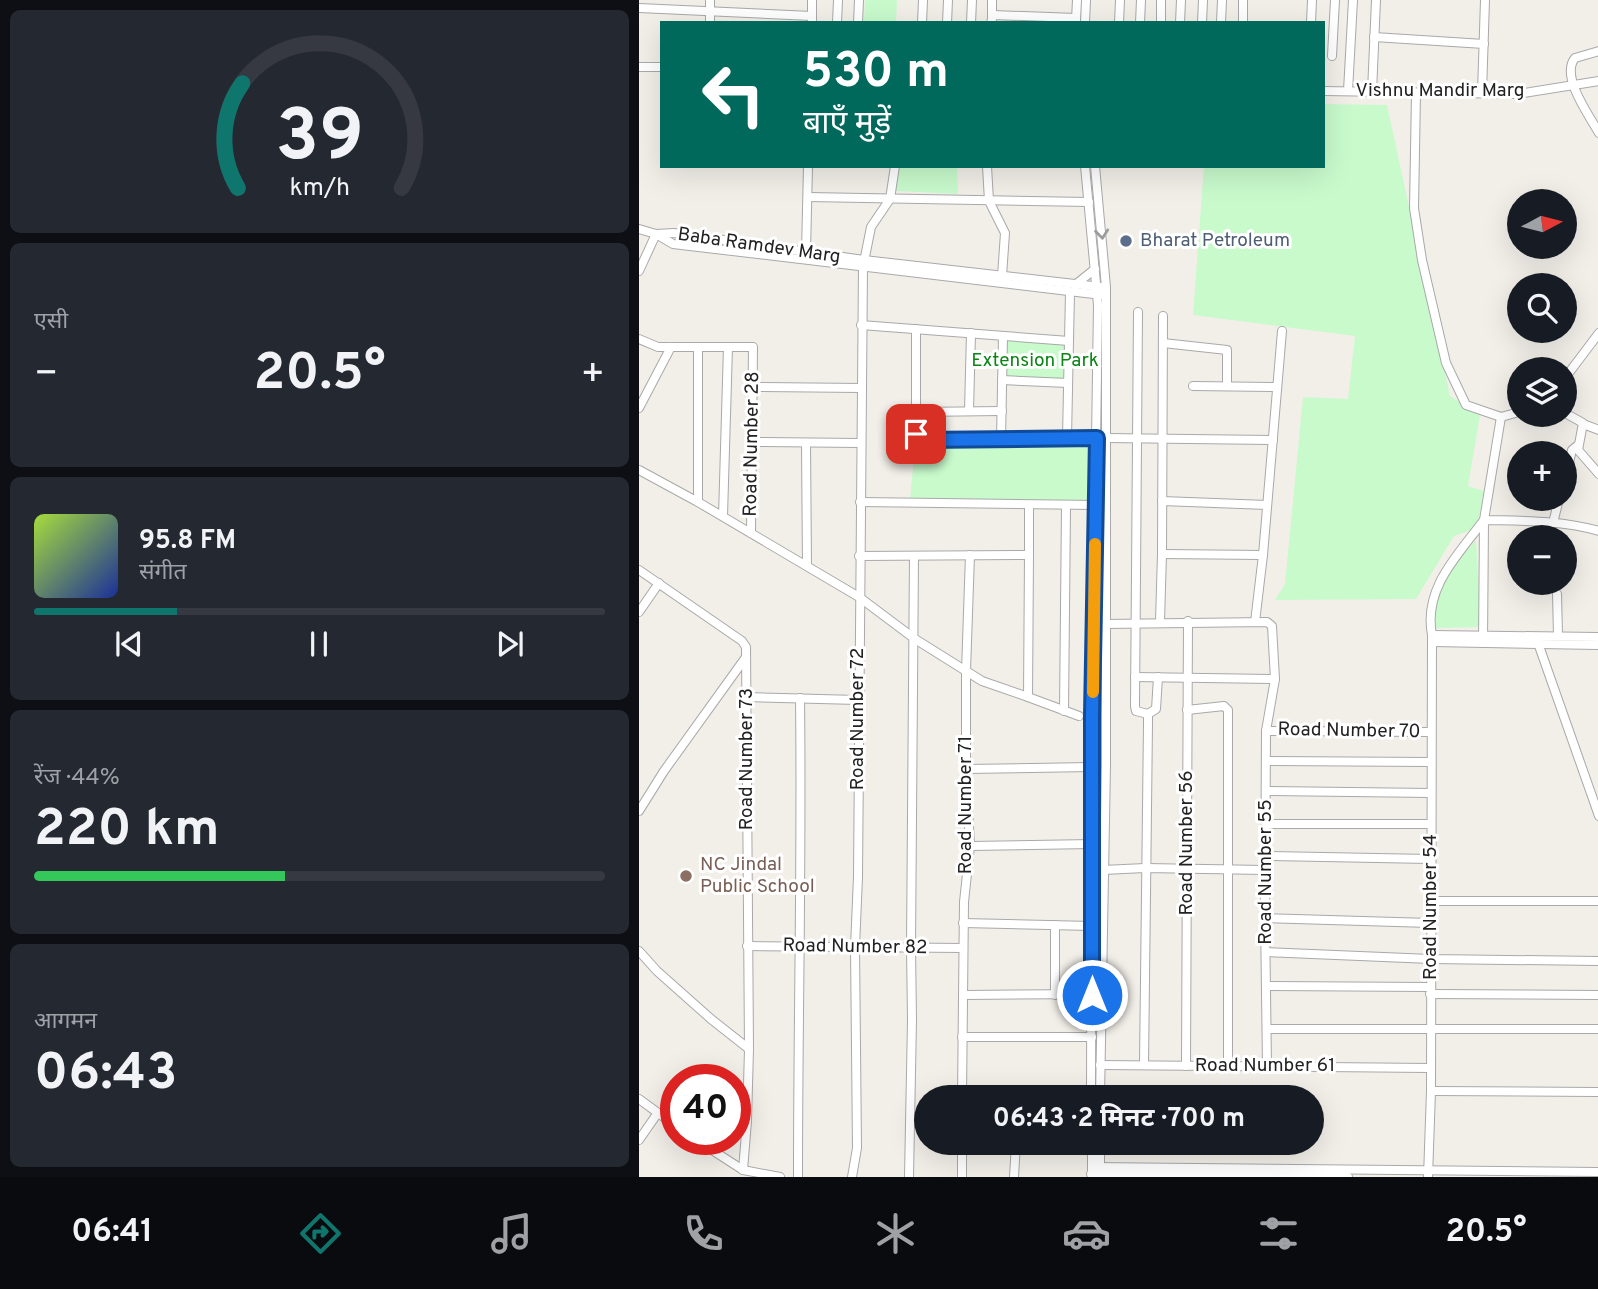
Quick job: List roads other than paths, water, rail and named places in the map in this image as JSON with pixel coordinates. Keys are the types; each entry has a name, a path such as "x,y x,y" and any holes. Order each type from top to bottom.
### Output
{"street":[{"path":"639,0 639,8 812,19 812,0"},
{"path":"710,0 710,21"},
{"path":"837,21 838,0"},
{"path":"858,21 859,0"},
{"path":"922,21 923,0"},
{"path":"947,21 948,0"},
{"path":"971,21 972,0"},
{"path":"992,0 991,19 1076,20 1077,0"},
{"path":"1085,21 1086,0"},
{"path":"1119,21 1120,0"},
{"path":"1141,0 1141,21"},
{"path":"1161,21 1162,0"},
{"path":"1180,21 1181,0"},
{"path":"1202,21 1203,0"},
{"path":"1221,21 1222,0"},
{"path":"1243,0 1243,21"},
{"path":"1311,21 1312,0"},
{"path":"1332,56 1335,0"},
{"path":"1348,91 1354,0"},
{"path":"1372,92 1376,0"},
{"path":"1482,93 1485,0"},
{"path":"1374,37 1484,44"},
{"path":"1598,51 1582,55 1571,62 1572,85 1598,133"},
{"path":"639,67 660,67"},
{"name":"Vishnu Mandir Marg","path":"1325,91 1518,94 1598,81"},
{"path":"1416,93 1414,208 1422,260 1446,363 1466,405 1501,417 1507,415"},
{"path":"806,252 808,168"},
{"path":"890,199 895,168"},
{"path":"987,168 989,201 1005,233 1002,276"},
{"path":"1085,168 1095,269 1102,291"},
{"path":"1095,168 1102,291 1106,764 1100,1085"},
{"path":"808,197 1089,202"},
{"name":"Road Number 72","path":"852,1177 857,1148 855,947 863,264 871,227 890,199"},
{"path":"639,229 656,234 639,271"},
{"name":"Baba Ramdev Marg","path":"656,234 674,233 806,252 863,264 1002,276 1073,288"},
{"name":"Baba Ramdev Marg","path":"656,234 673,244 1102,291"},
{"path":"1067,438 1073,288 1095,269"},
{"path":"1138,312 1136,711 1148,714 1156,709 1158,677"},
{"path":"1159,621 1162,554 1163,316"},
{"path":"861,325 1069,341"},
{"path":"916,329 916,434 922,440 1273,440"},
{"path":"1105,624 1159,621 1255,622 1282,331"},
{"path":"969,411 971,333"},
{"path":"1577,362 1598,333"},
{"path":"1001,439 1003,336"},
{"name":"Road Number 28","path":"639,339 658,347 753,347 751,533"},
{"path":"1163,343 1226,350 1227,386"},
{"path":"639,408 671,347"},
{"path":"698,347 698,502"},
{"path":"723,516 728,347"},
{"path":"1002,380 1068,383"},
{"path":"1193,386 1277,387"},
{"path":"753,387 861,388"},
{"path":"917,412 1002,411"},
{"path":"1483,639 1484,520 1501,417"},
{"path":"1577,419 1598,430"},
{"path":"1583,424 1577,446 1598,474"},
{"path":"1091,1085 1095,505 1102,438"},
{"path":"752,442 860,443"},
{"path":"806,443 807,566"},
{"path":"639,470 723,516 859,597 914,639 982,681 1079,716"},
{"path":"1162,501 1267,505"},
{"path":"860,502 1095,505"},
{"path":"1028,697 1029,505"},
{"path":"1064,711 1066,506"},
{"path":"1553,523 1556,511"},
{"path":"1484,520 1553,523 1598,531"},
{"name":"Road Number 54","path":"1428,1174 1431,1091 1430,628 1434,590 1484,520"},
{"path":"1162,554 1263,555"},
{"name":"Road Number 71","path":"962,1085 963,923 970,846 966,769 966,671 970,555"},
{"path":"859,556 1029,555"},
{"path":"909,1177 914,556"},
{"path":"639,570 742,640 746,647 746,657 664,771 639,811"},
{"path":"639,612 659,583"},
{"path":"1557,595 1558,635"},
{"name":"Road Number 56","path":"1186,1066 1188,621"},
{"name":"Road Number 55","path":"1255,622 1267,622 1272,626 1275,679 1266,730 1267,1066"},
{"path":"1432,639 1558,635 1598,637"},
{"path":"1483,639 1598,645"},
{"path":"1538,643 1598,816"},
{"name":"Road Number 73","path":"743,1170 749,1049 746,657"},
{"path":"1135,677 1275,679"},
{"path":"746,697 858,700"},
{"path":"798,1177 800,698"},
{"path":"1187,710 1224,706 1228,708 1228,1066"},
{"path":"1144,1065 1148,714"},
{"name":"Road Number 70","path":"1266,730 1431,732"},
{"path":"1267,761 1431,762"},
{"path":"966,769 1092,767"},
{"path":"1266,791 1431,793"},
{"path":"1266,824 1431,824"},
{"path":"970,846 1093,844"},
{"path":"1266,856 1430,859"},
{"path":"1103,870 1265,870"},
{"path":"1431,901 1598,901"},
{"path":"1265,918 1430,923"},
{"path":"963,923 1092,926"},
{"path":"1055,925 1055,995"},
{"name":"Road Number 82","path":"747,946 963,948"},
{"path":"639,951 657,971 749,1049"},
{"path":"1266,953 1598,961"},
{"path":"1266,986 1598,995"},
{"path":"963,995 1092,995"},
{"path":"1267,1029 1598,1029"},
{"path":"962,1037 1092,1037"},
{"name":"Road Number 61","path":"1100,1065 1430,1068"},
{"path":"1431,1091 1598,1092"},
{"path":"639,1099 660,1116"},
{"path":"639,1140 657,1114"},
{"path":"720,1155 743,1170 780,1177"},
{"path":"962,1155 962,1177"},
{"path":"1014,1177 1015,1155"},
{"path":"1094,1155 1096,1173"},
{"path":"1096,1173 1098,1155"},
{"path":"1096,1173 1555,1174 1598,1171"},
{"path":"1096,1173 1348,1177"}],"place":[{"name":"Bharat Petroleum","path":"1126,241"},
{"name":"NC Jindal Public School","path":"686,876"}],"park label":[{"name":"Extension Park","path":"1035,361"}]}
